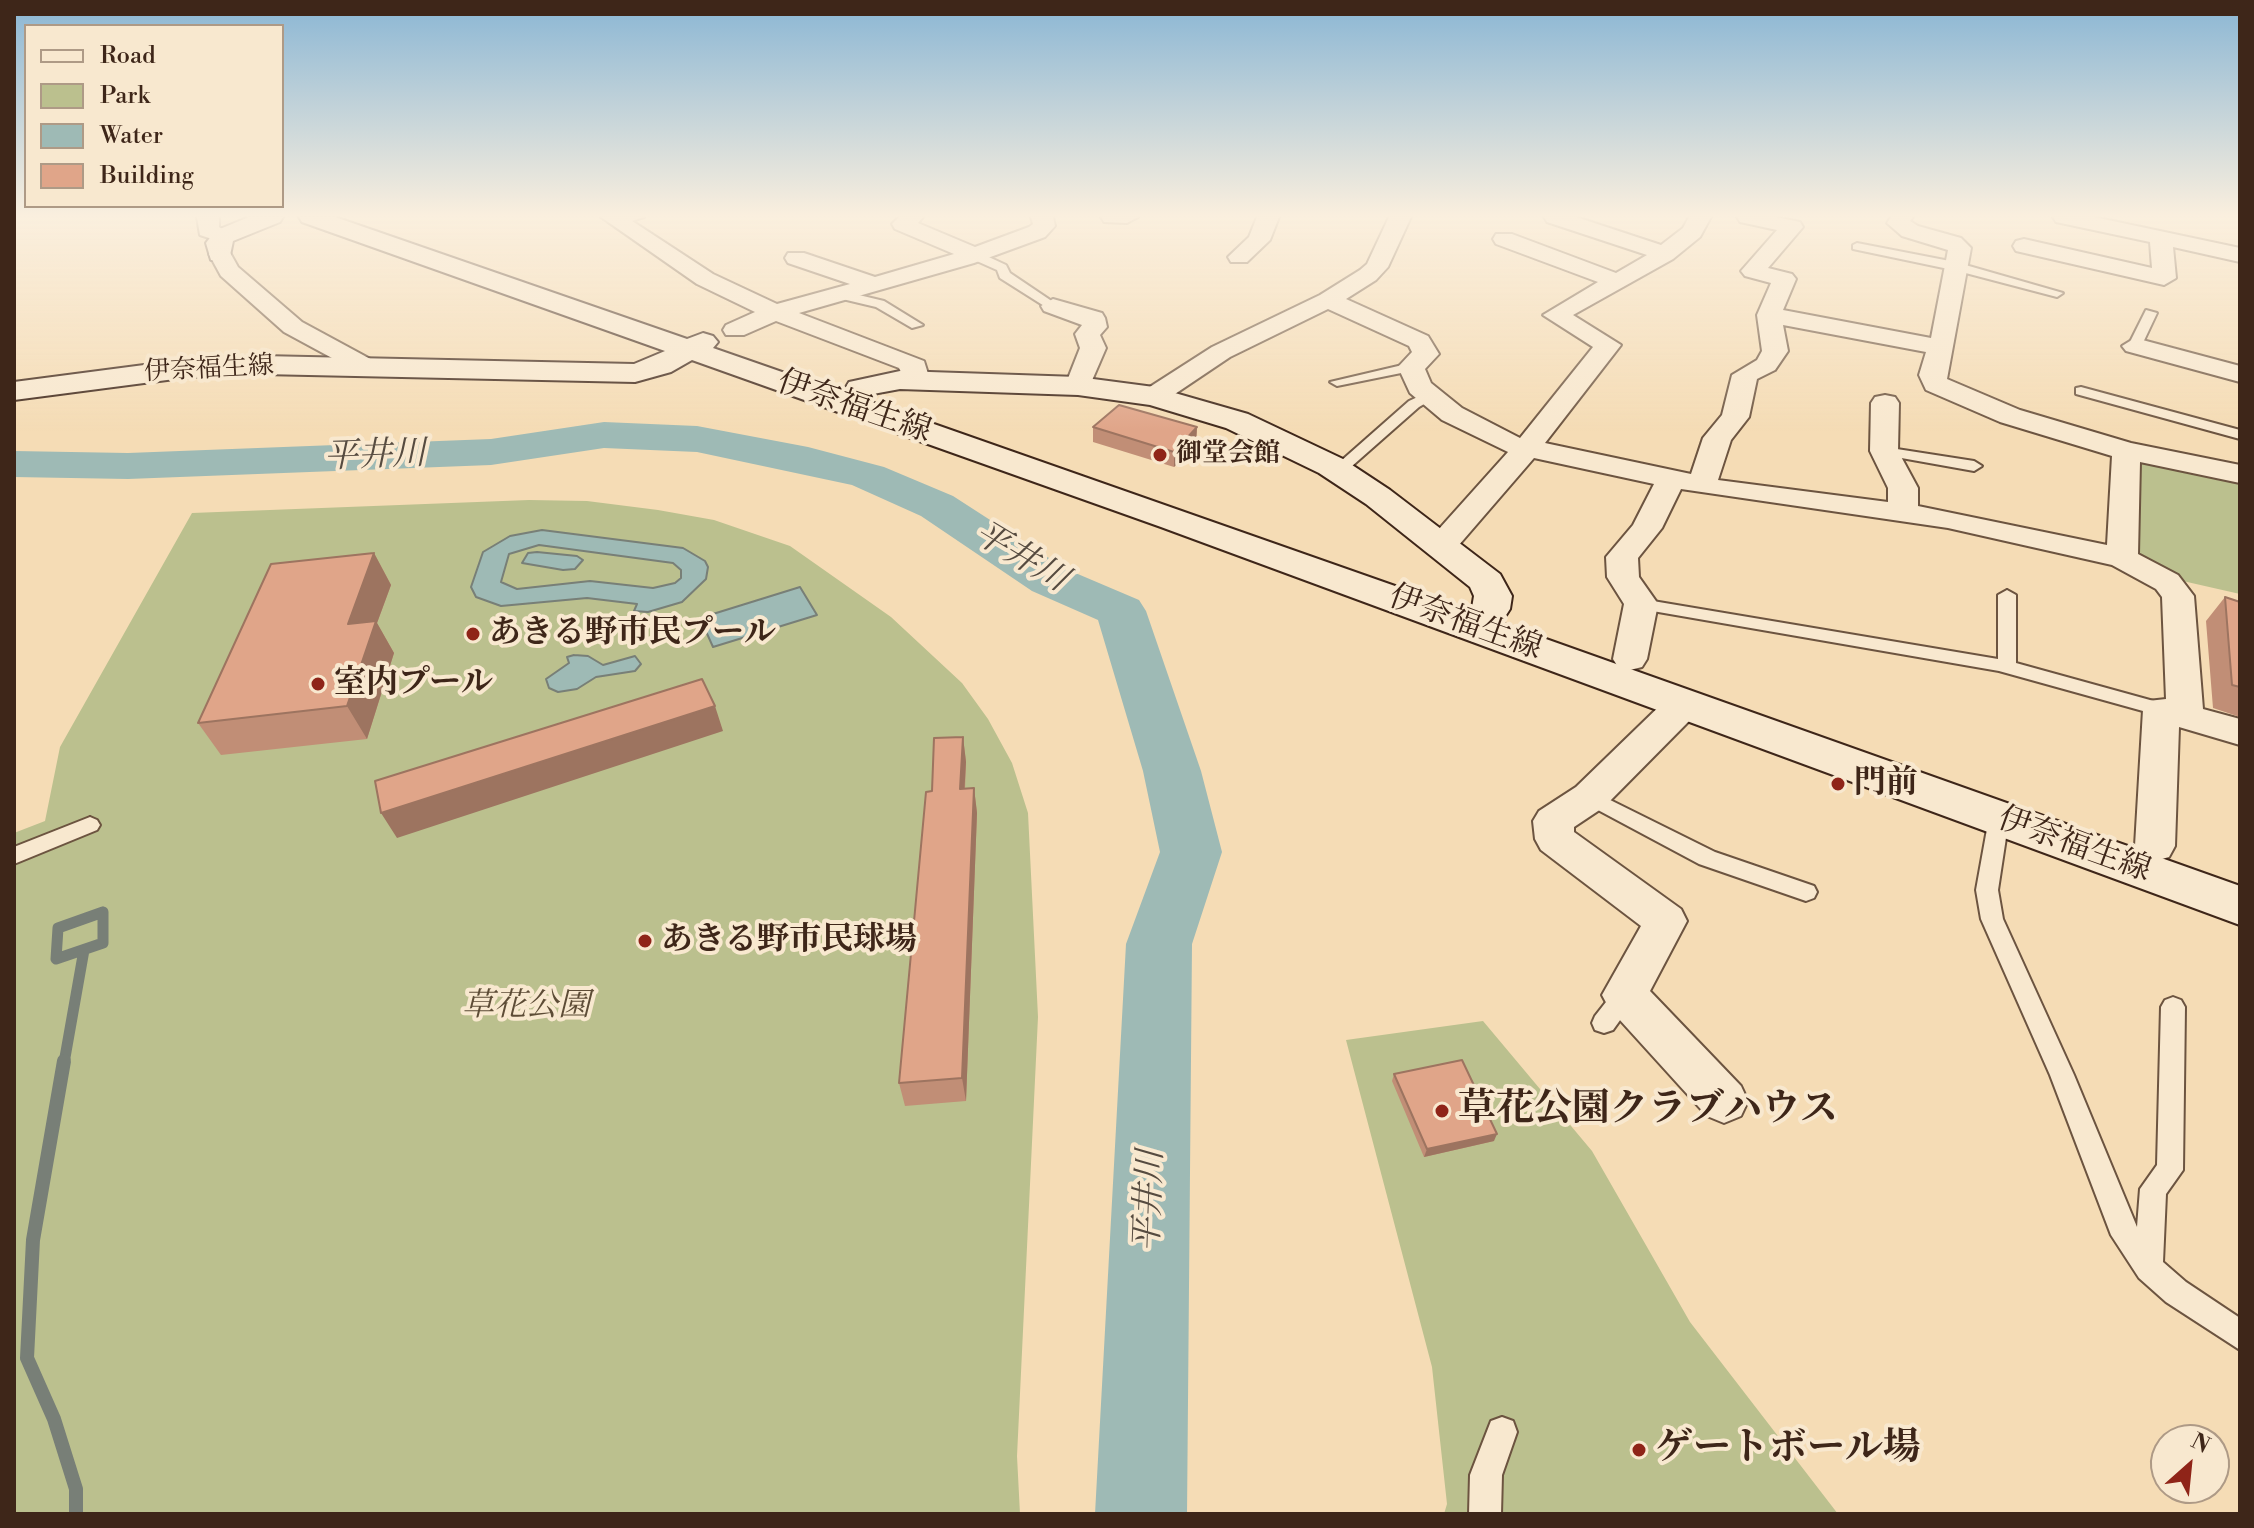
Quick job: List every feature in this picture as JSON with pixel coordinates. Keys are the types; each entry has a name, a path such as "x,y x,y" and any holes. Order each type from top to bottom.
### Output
{"main road":[{"name":"伊奈福生線","path":"545,288 712,339 1484,618 1630,659 2240,876"},
{"name":"伊奈福生線","path":"567,288 860,389 1484,618 1684,704 2240,906"},
{"name":"伊奈福生線","path":"14,391 190,368 365,366 635,373 660,366 712,339"},
{"path":"860,389 891,381 917,380 1078,386 1154,396 1237,421 1338,471 1487,582 1493,596 1484,618"}],"street":[{"path":"249,288 293,327 365,366"},
{"path":"725,288 775,312 908,363 915,367 917,380"},
{"path":"712,339 775,312 858,288"},
{"path":"1154,396 1221,352 1328,300 1345,288"},
{"path":"1441,546 1526,449 1608,345 1563,323 1555,315 1603,288"},
{"path":"1630,659 1641,604 1623,577 1622,557 1686,482 1735,417 1745,375 1766,365 1775,351 1769,315 1780,288"},
{"path":"1952,288 1947,326 1932,375 1935,384 2010,416 2126,451 2240,474"},
{"path":"1328,300 1419,341 1426,354 1411,367 1412,375 1429,397 1476,427 1526,449 1686,482 2012,532 2122,558 2167,582 2178,596 2173,713 2155,846"},
{"path":"1053,306 1093,318 1095,327 1087,334 1093,348 1078,386"},
{"path":"1769,315 1940,347"},
{"path":"2135,346 2239,371"},
{"path":"1885,403 1884,451 1903,488 1903,513"},
{"path":"2122,558 2126,451"},
{"path":"1684,704 1590,797 1553,821 1555,839 1666,921 1614,1009 1724,1101"},
{"path":"2173,713 2240,732"}],"lane":[{"path":"1025,288 1053,306"},
{"path":"2039,288 2057,293"},
{"path":"838,294 880,304 917,325"},
{"path":"2135,346 2151,313"},
{"path":"1337,382 1411,367"},
{"path":"2081,391 2240,435"},
{"path":"1338,471 1414,404 1429,397"},
{"path":"1884,451 1974,466"},
{"path":"2007,595 2007,667"},
{"path":"1641,604 2007,667 2173,713"},
{"path":"1590,797 1707,858 1806,892"},
{"path":"1999,818 1987,890 1992,919 2062,1075 2121,1226 2149,1268 2176,1292 2240,1335"},
{"path":"14,856 90,825"},
{"path":"2149,1268 2153,1189 2170,1170 2173,1007"},
{"path":"1485,1514 1486,1475 1502,1432"}],"green space":[{"path":"2134,458 2240,478 2240,594 2174,579 2129,554"},
{"name":"草花公園","path":"529,500 587,501 658,510 714,520 790,546 891,617 962,683 988,719 1012,763 1028,813 1038,1017 1017,1456 1020,1514 14,1514 14,833 45,821 60,747 192,513"},
{"path":"1483,1021 1592,1151 1690,1322 1838,1514 1444,1514 1447,1504 1432,1367 1346,1040"}],"water":[{"path":"542,530 683,548 705,561 708,567 706,579 682,602 648,612 634,611 637,604 587,598 501,606 476,597 471,587 483,552 510,536","holes":["539,545 673,563 681,570 681,578 675,583 653,588 590,581 517,589 501,582 509,554"]},
{"path":"528,553 577,556 583,560 575,569 563,570 522,563"},
{"path":"800,587 817,615 713,647 700,618"},
{"path":"588,656 603,665 635,656 641,664 635,671 596,677 577,689 558,692 549,688 546,679 569,663 567,657"}],"building":[{"path":"1119,405 1197,427 1174,452 1093,427"},
{"path":"374,553 348,624 376,621 347,706 198,723 271,564"},
{"path":"2225,597 2240,602 2240,687 2232,685"},
{"path":"702,679 715,706 381,813 375,781"},
{"path":"963,737 960,789 974,788 962,1078 899,1083 926,792 932,791 934,738"},
{"name":"草花公園クラブハウス","path":"1462,1060 1497,1134 1427,1149 1394,1074"}],"waterway":[{"name":"平井川","path":"14,464 128,466 491,452 604,435 697,439 808,460 868,476 937,506 1049,580 1121,611 1172,771 1191,852 1159,944 1141,1514"},
{"path":"103,912 103,943 56,959 58,928 103,912"},
{"path":"64,1063 84,950"},
{"path":"64,1061 33,1240 27,1358 54,1419 76,1489 76,1514"}],"place":[{"name":"御堂会館","path":"1160,455"},
{"name":"あきる野市民プール","path":"473,634"},
{"name":"室内プール","path":"318,684"},
{"name":"門前","path":"1838,784"},
{"name":"あきる野市民球場","path":"645,941"},
{"name":"草花公園クラブハウス","path":"1442,1111"},
{"name":"ゲートボール場","path":"1639,1450"}]}
